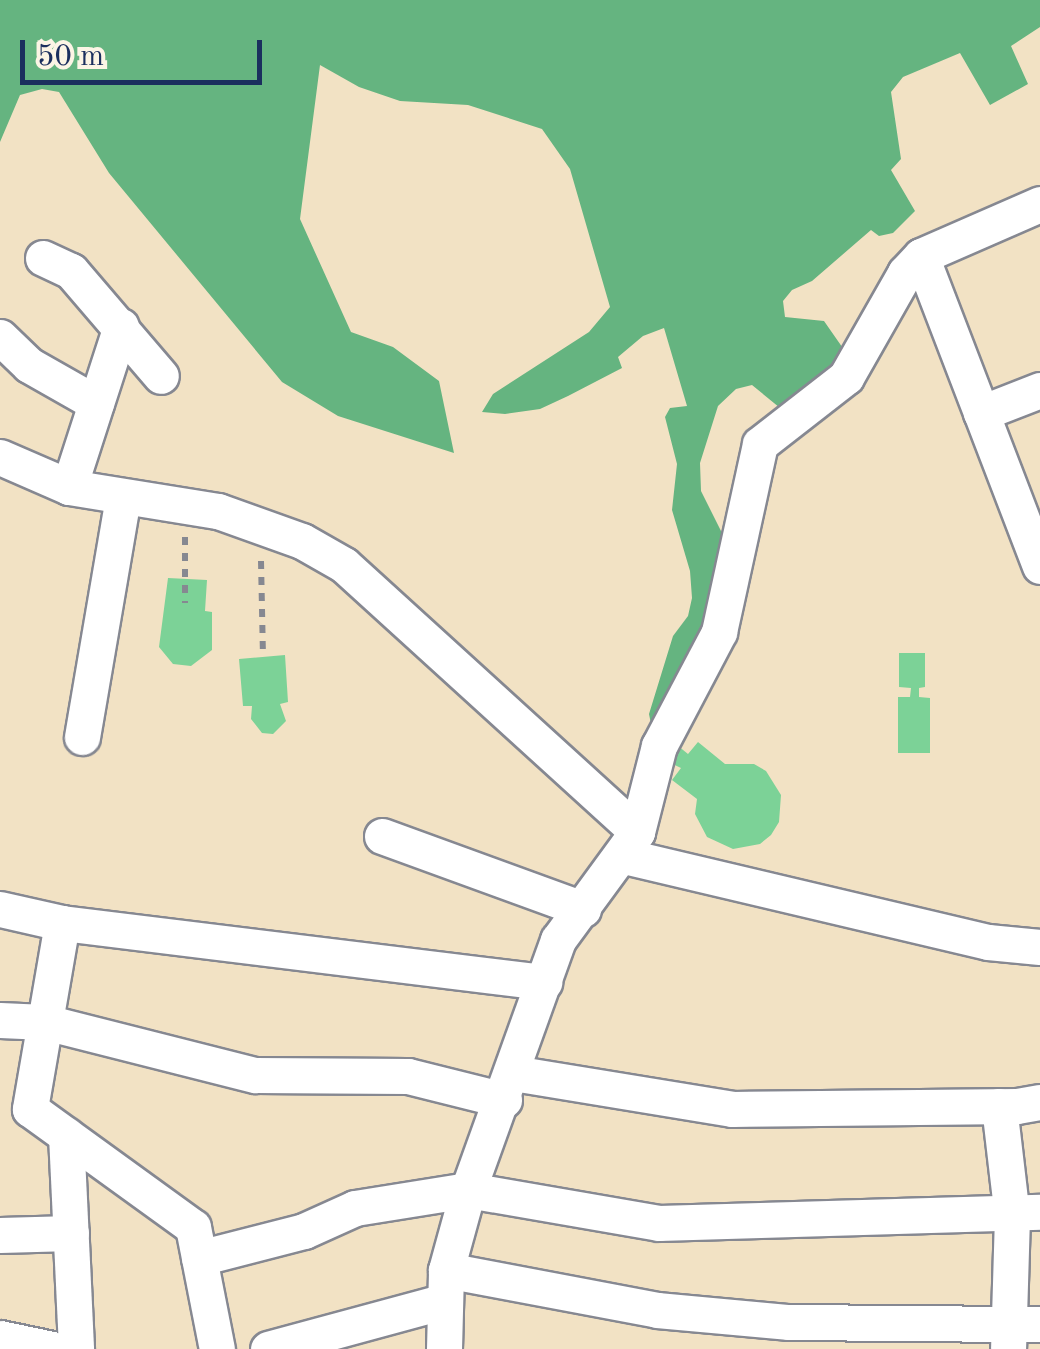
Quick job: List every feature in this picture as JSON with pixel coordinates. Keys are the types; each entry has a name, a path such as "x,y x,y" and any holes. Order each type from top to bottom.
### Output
{"street":[{"path":"444,1349 446,1286 468,1190 558,940 630,844 659,746 719,632 760,444 846,378 905,273 921,256 1040,204"},
{"path":"921,256 1040,566"},
{"path":"43,258 71,271 161,376"},
{"path":"69,487 121,326"},
{"path":"0,337 30,364 96,403"},
{"path":"981,413 1040,390"},
{"path":"0,457 69,487 218,511 302,541 344,565 630,844 988,942 1040,947"},
{"path":"82,737 124,497"},
{"path":"382,836 583,909"},
{"path":"0,909 62,924 544,982"},
{"path":"62,924 45,1022 15,1110 66,1135 193,1227 217,1349"},
{"path":"0,1020 45,1022 255,1075 408,1076 732,1109 999,1106 1040,1102"},
{"path":"268,1349 446,1286 789,1322 1019,1333 1026,1214 999,1106"},
{"path":"66,1135 76,1349"},
{"path":"199,1258 304,1231 355,1208 468,1190 659,1223 754,1223 930,1212 1026,1214"},
{"path":"0,1236 71,1233"},
{"path":"0,1338 52,1349"}],"path":[{"path":"184,506 185,603"},
{"path":"260,526 263,654"}],"green space":[{"path":"0,0 1040,0 1040,27 1011,46 1028,84 990,105 960,53 903,77 891,92 901,159 891,170 915,211 893,233 879,236 871,230 783,301 785,317 824,321 847,354 785,412 752,385 736,389 718,406 700,463 701,491 725,539 706,623 653,734 649,714 673,636 688,616 692,598 690,571 672,510 677,464 665,417 670,408 687,406 664,328 643,336 618,357 622,368 540,409 505,414 482,412 493,394 589,332 610,307 570,169 542,129 468,105 400,101 359,87 320,65 300,219 351,332 393,347 439,381 454,453 338,416 282,382 109,173 59,92 42,89 20,95 0,142"},
{"path":"168,578 207,580 205,611 212,612 212,650 191,666 173,664 159,647"},
{"path":"899,653 925,653 925,687 919,688 919,697 930,698 930,753 898,753 898,697 910,697 911,688 899,687"},
{"path":"285,655 288,702 280,704 286,721 273,734 262,733 251,719 252,706 243,706 239,659"},
{"path":"672,741 688,754 698,742 725,764 754,764 766,771 781,795 779,822 771,835 760,844 733,849 707,837 695,814 697,799 672,780 681,768 664,760"}]}
